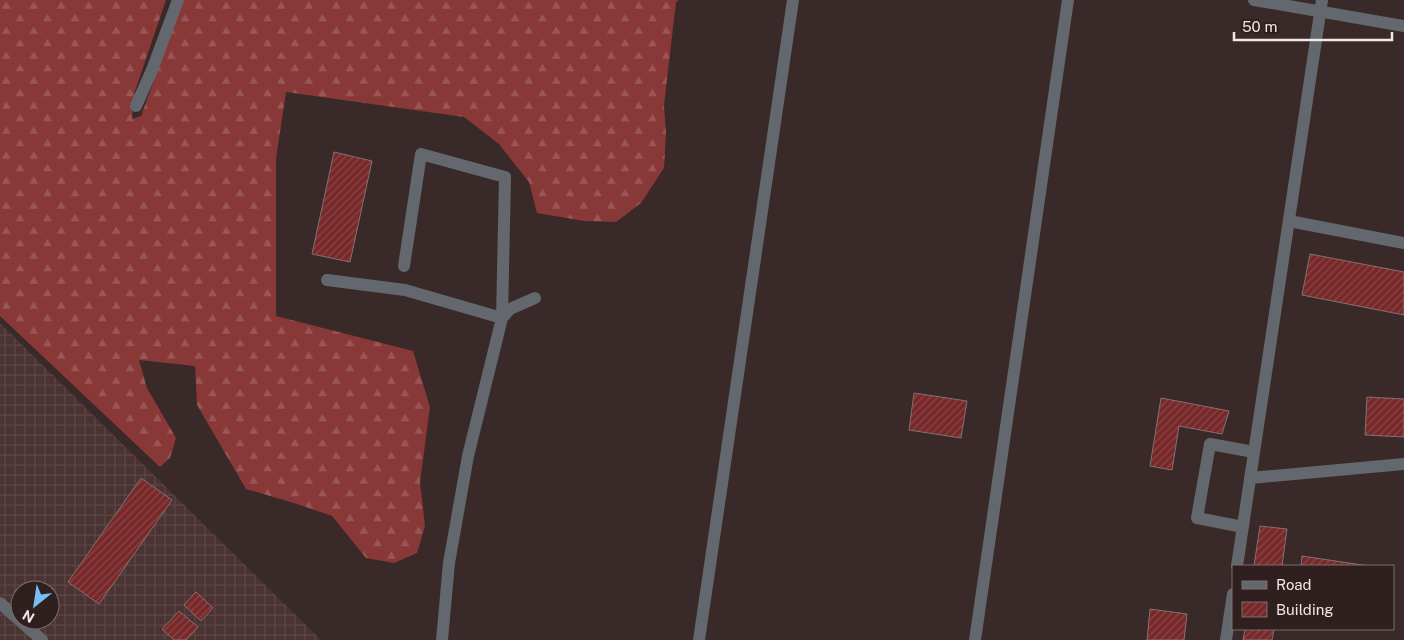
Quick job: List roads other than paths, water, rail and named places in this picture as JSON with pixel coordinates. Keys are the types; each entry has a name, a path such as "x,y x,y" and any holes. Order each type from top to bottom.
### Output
{"street":[{"path":"136,106 152,70 178,0"},
{"path":"699,640 793,0"},
{"path":"974,640 1068,0"},
{"path":"1254,0 1321,5 1404,26"},
{"path":"1237,565 1321,5"},
{"path":"404,266 421,154 506,178 502,318 468,456 449,563 442,640"},
{"path":"1289,221 1404,243"},
{"path":"327,280 405,290 502,318"},
{"path":"502,318 510,309 535,298"},
{"path":"1243,527 1197,518 1210,444 1254,452"},
{"path":"1250,478 1404,464"},
{"path":"1226,640 1232,601"},
{"path":"0,603 42,640"}]}
